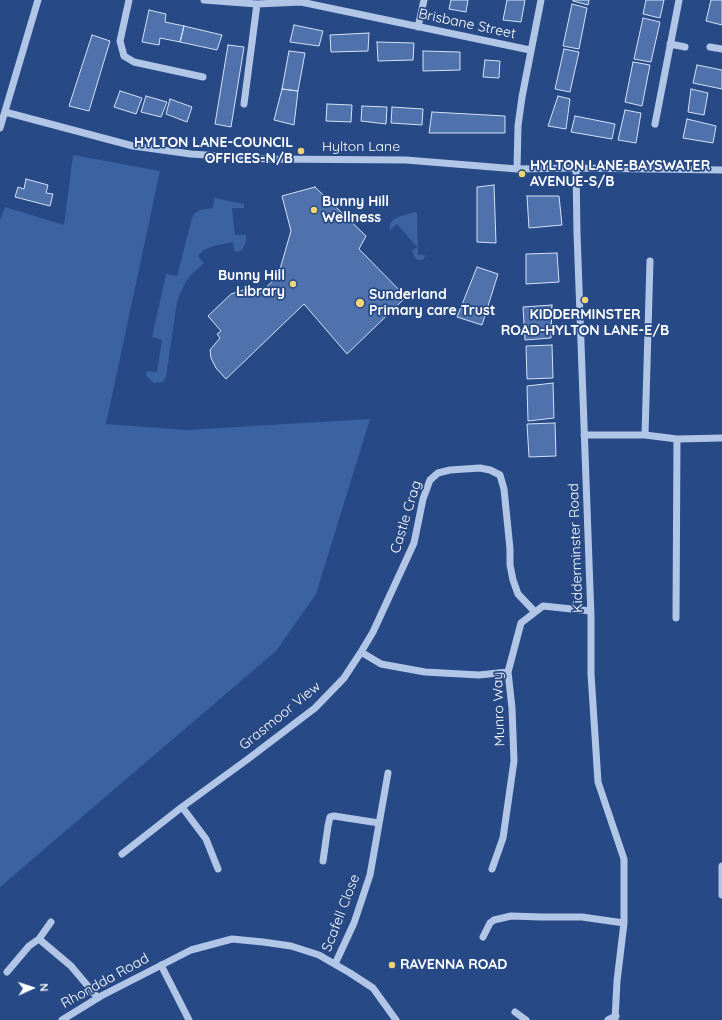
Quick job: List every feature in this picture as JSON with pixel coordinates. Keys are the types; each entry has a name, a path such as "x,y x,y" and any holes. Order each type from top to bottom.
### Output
{"street":[{"path":"0,128 38,0"},
{"path":"129,0 120,41 124,56 134,62 203,77"},
{"name":"Brisbane Street","path":"208,0 257,4 301,2 530,50"},
{"path":"418,27 424,0"},
{"path":"517,169 518,126 530,50 540,0"},
{"path":"655,124 679,0"},
{"path":"244,104 257,4"},
{"path":"670,44 685,47"},
{"path":"710,47 722,49"},
{"name":"Hylton Lane","path":"5,112 133,146 191,154 267,159 406,160 517,169 576,168 722,170"},
{"name":"Kidderminster Road","path":"576,168 576,233 591,611 591,674 598,782 624,859 624,923 617,981 616,1018"},
{"path":"645,435 650,261"},
{"path":"584,434 645,435 677,439 722,438"},
{"path":"676,618 677,439"},
{"name":"Castle Crag","path":"361,652 373,632 414,543 423,499 430,480 438,473 450,470 480,468 490,470 500,475 504,489 510,564 513,580 518,594 535,612"},
{"name":"Munro Way","path":"492,870 503,838 514,761 512,708 508,672 521,623 542,606 591,611"},
{"path":"361,652 381,664 425,672 479,675 508,672"},
{"name":"Grasmoor View","path":"122,854 182,807 315,708 344,678 361,652"},
{"name":"Scafell Close","path":"335,964 354,923 370,875 388,773"},
{"path":"182,807 206,839 218,868"},
{"path":"323,861 330,817 334,816 379,823"},
{"path":"722,866 722,895"},
{"path":"483,937 490,923 494,920 511,916 582,917 624,923"},
{"path":"7,972 29,946 39,939 51,922"},
{"path":"39,939 71,966 98,998"},
{"path":"189,1020 161,966 191,950 232,939 291,946 319,955 373,988 396,1020"},
{"name":"Rhondda Road","path":"62,1020 98,998 161,966"},
{"path":"515,1012 526,1020"},
{"path":"608,1020 616,1018"}],"shaded area":[{"path":"73,155 160,171 106,424 186,430 370,419 316,594 276,651 0,887 0,220 5,207 64,225"},
{"path":"214,198 244,204 244,208 232,208 235,235 246,235 246,241 242,250 238,252 234,251 233,242 213,246 204,250 198,256 204,263 186,282 177,302 166,377 163,382 154,383 146,375 147,371 157,372 162,340 152,337 166,274 177,276 192,218 194,214 200,210 213,208"},
{"path":"415,212 417,213 418,255 425,255 422,260 415,258 412,251 417,247 397,224 389,231 390,224 393,220"}],"building":[{"path":"451,0 468,0 466,12 449,9"},
{"path":"507,0 525,0 521,22 503,20"},
{"path":"573,0 589,0 588,5"},
{"path":"646,0 664,0 660,18 643,14"},
{"path":"711,0 722,0 722,25 706,21"},
{"path":"572,4 587,8 579,49 563,46"},
{"path":"149,10 166,14 165,22 184,26 180,42 160,38 159,45 142,42"},
{"path":"643,18 660,22 651,62 634,59"},
{"path":"294,25 323,31 319,46 290,42"},
{"path":"184,26 222,35 217,50 180,42"},
{"path":"369,33 368,51 331,52 330,35"},
{"path":"92,35 110,41 89,111 69,106"},
{"path":"377,42 414,43 413,60 378,61"},
{"path":"228,45 244,47 231,127 215,124"},
{"path":"564,49 579,52 570,92 555,89"},
{"path":"289,51 305,53 298,91 282,89"},
{"path":"423,51 460,52 460,70 423,71"},
{"path":"485,60 500,61 499,78 483,77"},
{"path":"633,62 650,65 642,106 625,102"},
{"path":"697,65 722,70 722,89 693,83"},
{"path":"282,89 298,91 294,125 274,120"},
{"path":"691,89 708,93 704,115 688,112"},
{"path":"120,91 142,98 136,114 114,107"},
{"path":"146,96 167,102 161,117 141,112"},
{"path":"558,96 570,99 566,129 548,126"},
{"path":"170,99 192,107 187,122 166,114"},
{"path":"327,104 352,105 351,122 326,121"},
{"path":"362,106 387,107 386,124 361,121"},
{"path":"392,107 423,109 422,125 391,123"},
{"path":"625,110 641,113 636,143 618,140"},
{"path":"432,112 505,116 505,133 429,133"},
{"path":"575,116 615,124 612,139 571,132"},
{"path":"687,119 716,126 713,143 683,138"},
{"path":"26,179 48,185 46,193 53,194 50,206 15,197 18,187 24,189"},
{"path":"494,185 496,243 477,242 477,187"},
{"path":"315,187 366,236 359,249 406,297 347,354 304,304 226,379 216,368 211,358 210,350 220,338 217,334 221,331 208,316 231,294 243,290 252,290 260,293 278,276 291,231 282,196"},
{"path":"527,196 559,196 562,225 529,228"},
{"path":"557,253 559,282 526,284 526,254"},
{"path":"477,267 498,274 482,325 457,317"},
{"path":"552,305 551,338 525,340 523,307"},
{"path":"552,345 553,378 527,379 526,346"},
{"path":"553,383 554,418 528,421 527,386"},
{"path":"555,423 556,456 529,457 527,424"}],"place":[{"name":"HYLTON LANE-COUNCIL OFFICES-N/B","path":"301,151"},
{"name":"HYLTON LANE-BAYSWATER AVENUE-S/B","path":"522,174"},
{"name":"Bunny Hill Wellness","path":"314,210"},
{"name":"Bunny Hill Library","path":"293,284"},
{"name":"KIDDERMINSTER ROAD-HYLTON LANE-E/B","path":"585,300"},
{"name":"Sunderland Primary care Trust","path":"360,303"},
{"name":"RAVENNA ROAD","path":"392,965"}]}
